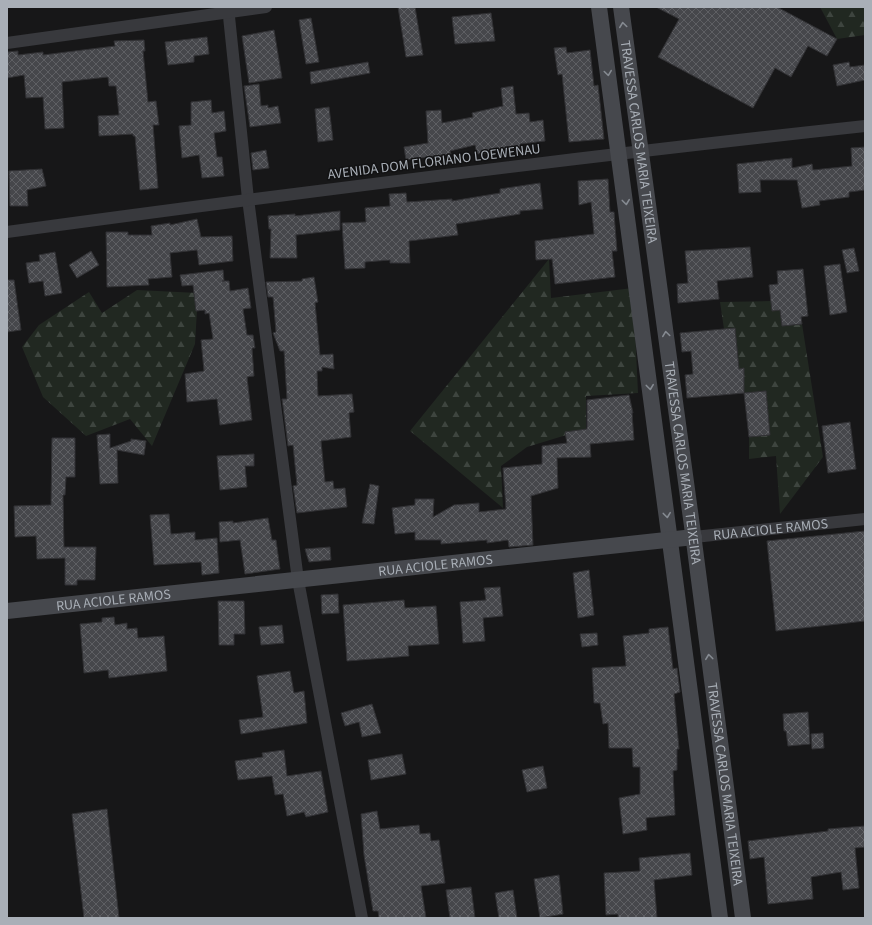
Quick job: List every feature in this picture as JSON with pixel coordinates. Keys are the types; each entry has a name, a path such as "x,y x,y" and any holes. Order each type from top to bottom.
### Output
{"main road":[{"name":"TRAVESSA CARLOS MARIA TEIXEIRA","path":"599,7 620,154 720,918"},
{"name":"TRAVESSA CARLOS MARIA TEIXEIRA","path":"621,7 694,538 743,918"},
{"name":"RUA ACIOLE RAMOS","path":"7,611 694,538"}],"street":[{"path":"7,43 228,9 266,7"},
{"path":"228,9 248,199 298,580 362,918"},
{"name":"AVENIDA DOM FLORIANO LOEWENAU","path":"7,232 248,199 620,154 641,150 865,126"},
{"name":"RUA ACIOLE RAMOS","path":"694,538 865,519"}],"green space":[{"path":"820,7 865,7 865,35 837,39"},
{"path":"549,259 551,298 633,288 638,393 586,396 586,429 527,447 501,466 503,508 410,431"},
{"path":"137,290 198,293 195,344 152,446 130,419 86,436 43,397 22,347 39,325 89,292 102,313"},
{"path":"771,301 772,311 780,310 782,326 802,324 823,457 780,514 776,456 749,459 749,437 770,435 766,391 744,393 744,368 739,369 735,328 724,329 720,302"}],"building":[{"path":"398,7 415,7 423,55 406,57"},
{"path":"656,7 777,7 837,39 827,56 808,46 791,77 775,68 753,108 658,57 679,19"},
{"path":"491,13 495,41 455,44 452,17"},
{"path":"311,18 319,62 306,64 299,20"},
{"path":"274,30 282,78 249,83 242,36"},
{"path":"207,37 209,54 194,56 194,62 168,65 165,42"},
{"path":"144,40 145,51 143,51 148,102 156,101 159,125 153,125 158,188 140,190 135,136 133,136 133,134 99,136 98,116 119,115 116,86 109,86 108,77 62,82 64,128 45,129 43,97 26,98 24,75 7,78 7,52 18,51 18,55 43,52 43,55 115,46 114,41"},
{"path":"566,47 567,53 590,50 594,86 598,85 604,139 569,142 562,74 558,75 554,48"},
{"path":"368,62 370,73 311,84 310,72"},
{"path":"849,62 850,67 865,65 865,80 837,86 833,65"},
{"path":"259,84 261,106 268,105 268,108 278,106 281,123 250,127 244,86"},
{"path":"513,86 516,114 529,113 530,122 543,120 545,141 520,144 520,149 477,154 475,145 450,151 451,154 406,160 404,147 428,143 426,111 441,110 442,123 473,117 472,113 503,106 501,88"},
{"path":"211,100 212,113 224,111 226,131 214,133 217,157 222,157 224,176 202,178 199,155 182,158 179,126 191,125 191,102"},
{"path":"329,107 333,140 318,142 315,109"},
{"path":"865,147 865,190 849,192 849,197 819,201 820,205 802,208 797,180 760,180 761,192 739,193 737,164 792,158 792,168 812,164 813,170 852,166 851,148"},
{"path":"266,150 269,168 253,170 251,153"},
{"path":"42,169 46,186 27,190 28,206 10,206 9,171"},
{"path":"608,179 610,212 614,212 617,251 612,251 615,277 555,284 552,259 536,260 535,241 594,234 591,202 579,205 578,181"},
{"path":"540,183 543,209 520,211 520,214 456,224 458,235 409,241 410,263 390,263 390,260 365,262 365,268 345,269 342,223 366,222 365,208 390,206 389,194 406,193 407,202 452,199 452,201 500,193 500,189"},
{"path":"340,211 340,230 296,235 297,258 270,258 271,229 269,229 268,216 295,214 295,216"},
{"path":"197,219 201,237 232,236 233,261 199,265 197,250 170,253 172,277 148,279 149,285 107,287 106,232 128,232 128,235 152,235 151,226 170,223 170,225"},
{"path":"750,247 753,277 717,281 719,299 678,303 677,284 688,283 685,251"},
{"path":"854,248 859,271 847,273 842,250"},
{"path":"91,251 99,265 77,278 69,265"},
{"path":"55,252 62,293 45,296 43,281 29,283 26,263 40,261 39,255"},
{"path":"840,264 847,312 830,315 824,266"},
{"path":"803,269 808,316 801,317 802,324 782,326 780,310 772,311 769,285 778,284 777,271"},
{"path":"223,270 224,281 229,281 230,291 248,288 251,308 243,309 247,335 253,335 255,348 252,348 254,376 247,377 252,420 220,425 217,399 187,402 185,374 204,371 201,340 213,339 209,313 205,314 205,310 196,311 193,285 182,286 180,275"},
{"path":"314,277 318,302 315,303 320,355 333,354 334,369 322,367 322,371 317,371 318,396 352,394 354,412 349,413 351,437 321,441 325,482 333,481 334,489 345,488 347,507 297,513 293,486 297,485 293,445 288,446 282,399 287,399 284,351 280,351 273,333 276,332 273,297 268,297 266,282 302,281 302,279"},
{"path":"7,280 14,280 21,330 7,332"},
{"path":"735,328 739,369 744,368 744,393 687,398 685,375 693,374 691,351 682,352 680,333"},
{"path":"766,391 770,435 749,437 744,393"},
{"path":"629,395 633,413 634,440 590,444 591,457 557,458 558,488 531,496 533,545 509,547 508,540 487,543 487,540 441,544 441,540 415,540 415,532 395,534 392,508 415,505 415,499 434,499 433,517 454,505 479,503 479,512 506,509 503,468 542,464 542,446 567,443 565,432 587,429 587,400"},
{"path":"850,422 856,469 828,473 822,426"},
{"path":"110,434 110,448 131,441 131,439 146,441 144,455 117,450 118,483 100,484 97,435"},
{"path":"52,438 75,438 75,477 66,477 65,495 63,495 64,547 96,547 95,580 77,580 77,585 65,585 65,558 37,559 36,536 15,537 14,506 51,505"},
{"path":"254,454 254,466 245,466 247,487 220,490 217,456"},
{"path":"370,484 379,486 374,524 362,523"},
{"path":"169,514 171,534 195,532 195,540 217,538 219,573 202,575 201,562 154,565 150,515"},
{"path":"268,518 272,540 276,540 280,569 245,574 240,540 220,542 219,522 233,521 233,523"},
{"path":"865,531 865,621 776,631 767,541"},
{"path":"330,547 331,560 309,562 305,549"},
{"path":"589,570 594,615 578,618 573,573"},
{"path":"500,587 503,616 483,618 485,641 463,643 460,602 486,600 484,588"},
{"path":"338,594 339,613 322,614 321,595"},
{"path":"404,600 405,608 436,606 439,644 408,646 409,656 347,661 343,605"},
{"path":"218,601 244,601 245,634 234,634 234,645 219,645"},
{"path":"114,617 115,625 127,623 127,629 137,628 138,638 164,636 167,671 109,678 108,670 84,673 80,624 102,622 102,618"},
{"path":"282,625 284,643 261,645 259,627"},
{"path":"668,627 673,669 677,668 680,692 674,694 679,749 677,749 677,770 673,771 675,815 646,818 647,830 623,834 619,798 640,794 640,767 633,767 632,748 609,748 608,723 603,724 600,703 594,703 592,668 626,666 623,636 649,633 649,629"},
{"path":"597,633 598,645 582,647 580,634"},
{"path":"290,671 294,693 304,691 307,723 241,734 239,720 263,717 257,676"},
{"path":"372,704 381,733 362,737 359,722 345,726 341,713"},
{"path":"808,712 810,744 788,746 786,731 784,731 783,714"},
{"path":"823,733 824,748 812,749 811,734"},
{"path":"284,750 287,776 321,771 328,812 306,817 304,812 287,816 283,794 275,795 272,776 238,780 235,761 263,757 262,753"},
{"path":"402,754 406,774 371,780 368,760"},
{"path":"543,766 547,788 527,792 522,770"},
{"path":"107,809 119,918 84,918 72,814"},
{"path":"377,811 380,829 419,825 420,834 430,833 431,841 439,840 445,883 421,886 426,918 379,918 378,911 373,911 364,855 361,814"},
{"path":"865,826 865,847 855,848 859,888 843,890 841,872 811,877 813,899 768,904 764,857 750,859 748,841 828,831 828,829"},
{"path":"690,853 692,875 654,880 657,918 618,918 618,914 606,915 604,873 640,871 639,858"},
{"path":"559,875 563,914 540,918 534,879"},
{"path":"471,887 475,918 450,918 446,890"},
{"path":"513,890 517,918 499,918 495,893"}]}
